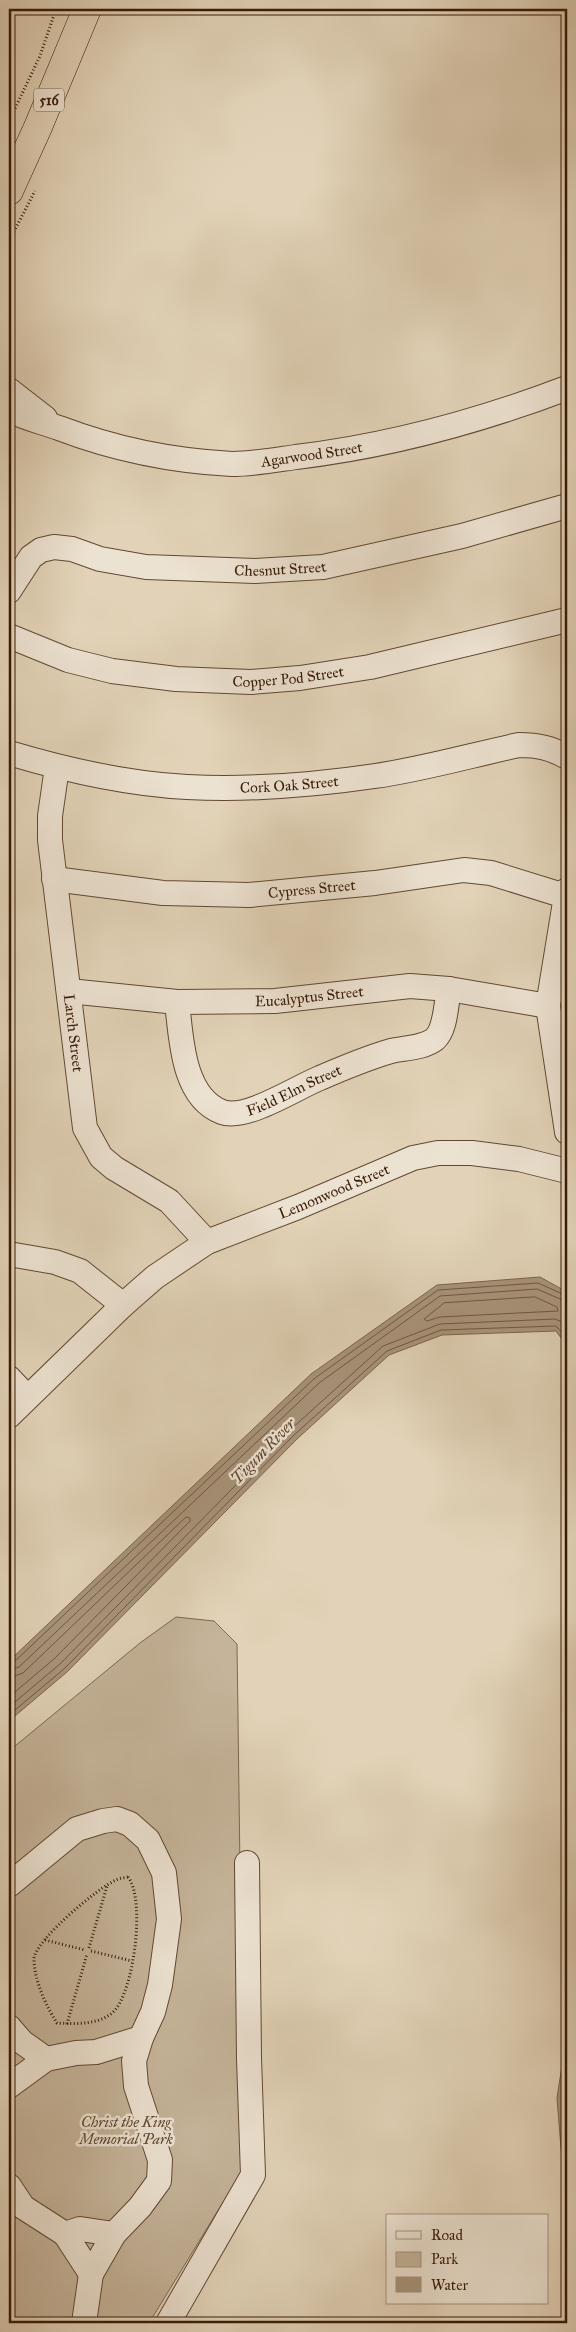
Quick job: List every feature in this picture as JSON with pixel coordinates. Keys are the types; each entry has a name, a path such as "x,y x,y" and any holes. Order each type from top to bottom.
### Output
{"highway":[{"name":"516","path":"9,191 87,9"}],"street":[{"name":"Agarwood Street","path":"9,410 84,438 137,451 189,461 234,464 351,451 455,425 530,402 567,388"},
{"name":"Agarwood Street","path":"9,390 20,396 53,426"},
{"name":"Chesnut Street","path":"9,591 32,557 41,550 54,547 72,550 100,559 146,567 255,571 323,567 462,536 567,506"},
{"name":"Copper Pod Street","path":"9,636 68,660 112,671 176,679 251,682 300,678 370,667 567,620"},
{"name":"Cork Oak Street","path":"9,753 57,767 136,782 187,787 307,785 377,776 519,745 537,745 553,749 567,757"},
{"name":"Larch Street","path":"57,767 50,816 50,840 85,1128 101,1158 114,1168 169,1201 207,1242"},
{"name":"Cypress Street","path":"54,879 163,893 249,895 375,884 464,870 491,873 566,893"},
{"path":"566,893 548,1006 567,1132"},
{"name":"Eucalyptus Street","path":"69,991 177,1002 275,1001 410,986 449,989 548,1006"},
{"name":"Field Elm Street","path":"177,1002 183,1052 192,1084 216,1109 223,1113 234,1113 265,1105 352,1064 430,1042 441,1029 449,989"},
{"name":"Lemonwood Street","path":"9,1416 123,1305 155,1277 207,1242 421,1156 438,1153 472,1153 519,1159 567,1171"},
{"path":"9,1254 55,1262 80,1271 123,1305"},
{"path":"9,1378 27,1397"},
{"path":"9,1885 77,1829 117,1819 130,1824 148,1840 164,1873 169,1919 160,1985 153,2012 141,2038 134,2061 136,2086 160,2160 159,2181 140,2207 114,2234 91,2274 84,2323"},
{"path":"168,2323 253,2175 249,2058 247,1862"},
{"path":"9,2027 22,2042 46,2059"},
{"path":"9,2086 46,2059 76,2053 96,2052 141,2038"},
{"path":"96,2052 119,2066 136,2086"},
{"path":"9,2186 16,2208 65,2234 91,2274"},
{"path":"65,2234 80,2229 114,2234"}],"path":[{"path":"9,121 40,56 56,9"},
{"path":"128,1877 133,1884 138,1921 132,1961 119,2005 114,2012 100,2021 57,2023 45,2005 34,1959 36,1949 45,1940 61,1922 116,1880 128,1877"},
{"path":"67,2024 107,1886"},
{"path":"45,1940 132,1961"}],"green space":[{"name":"Christ the King Memorial Park","path":"176,1617 214,1621 237,1644 244,2168 149,2323 9,2323 9,1751 140,1643"}],"water":[{"name":"Tigum River","path":"540,1277 567,1292 567,1346 556,1331 442,1335 389,1355 297,1439 67,1672 9,1721 9,1661 311,1374 437,1285"},
{"path":"567,2033 567,2223 557,2098"}]}
